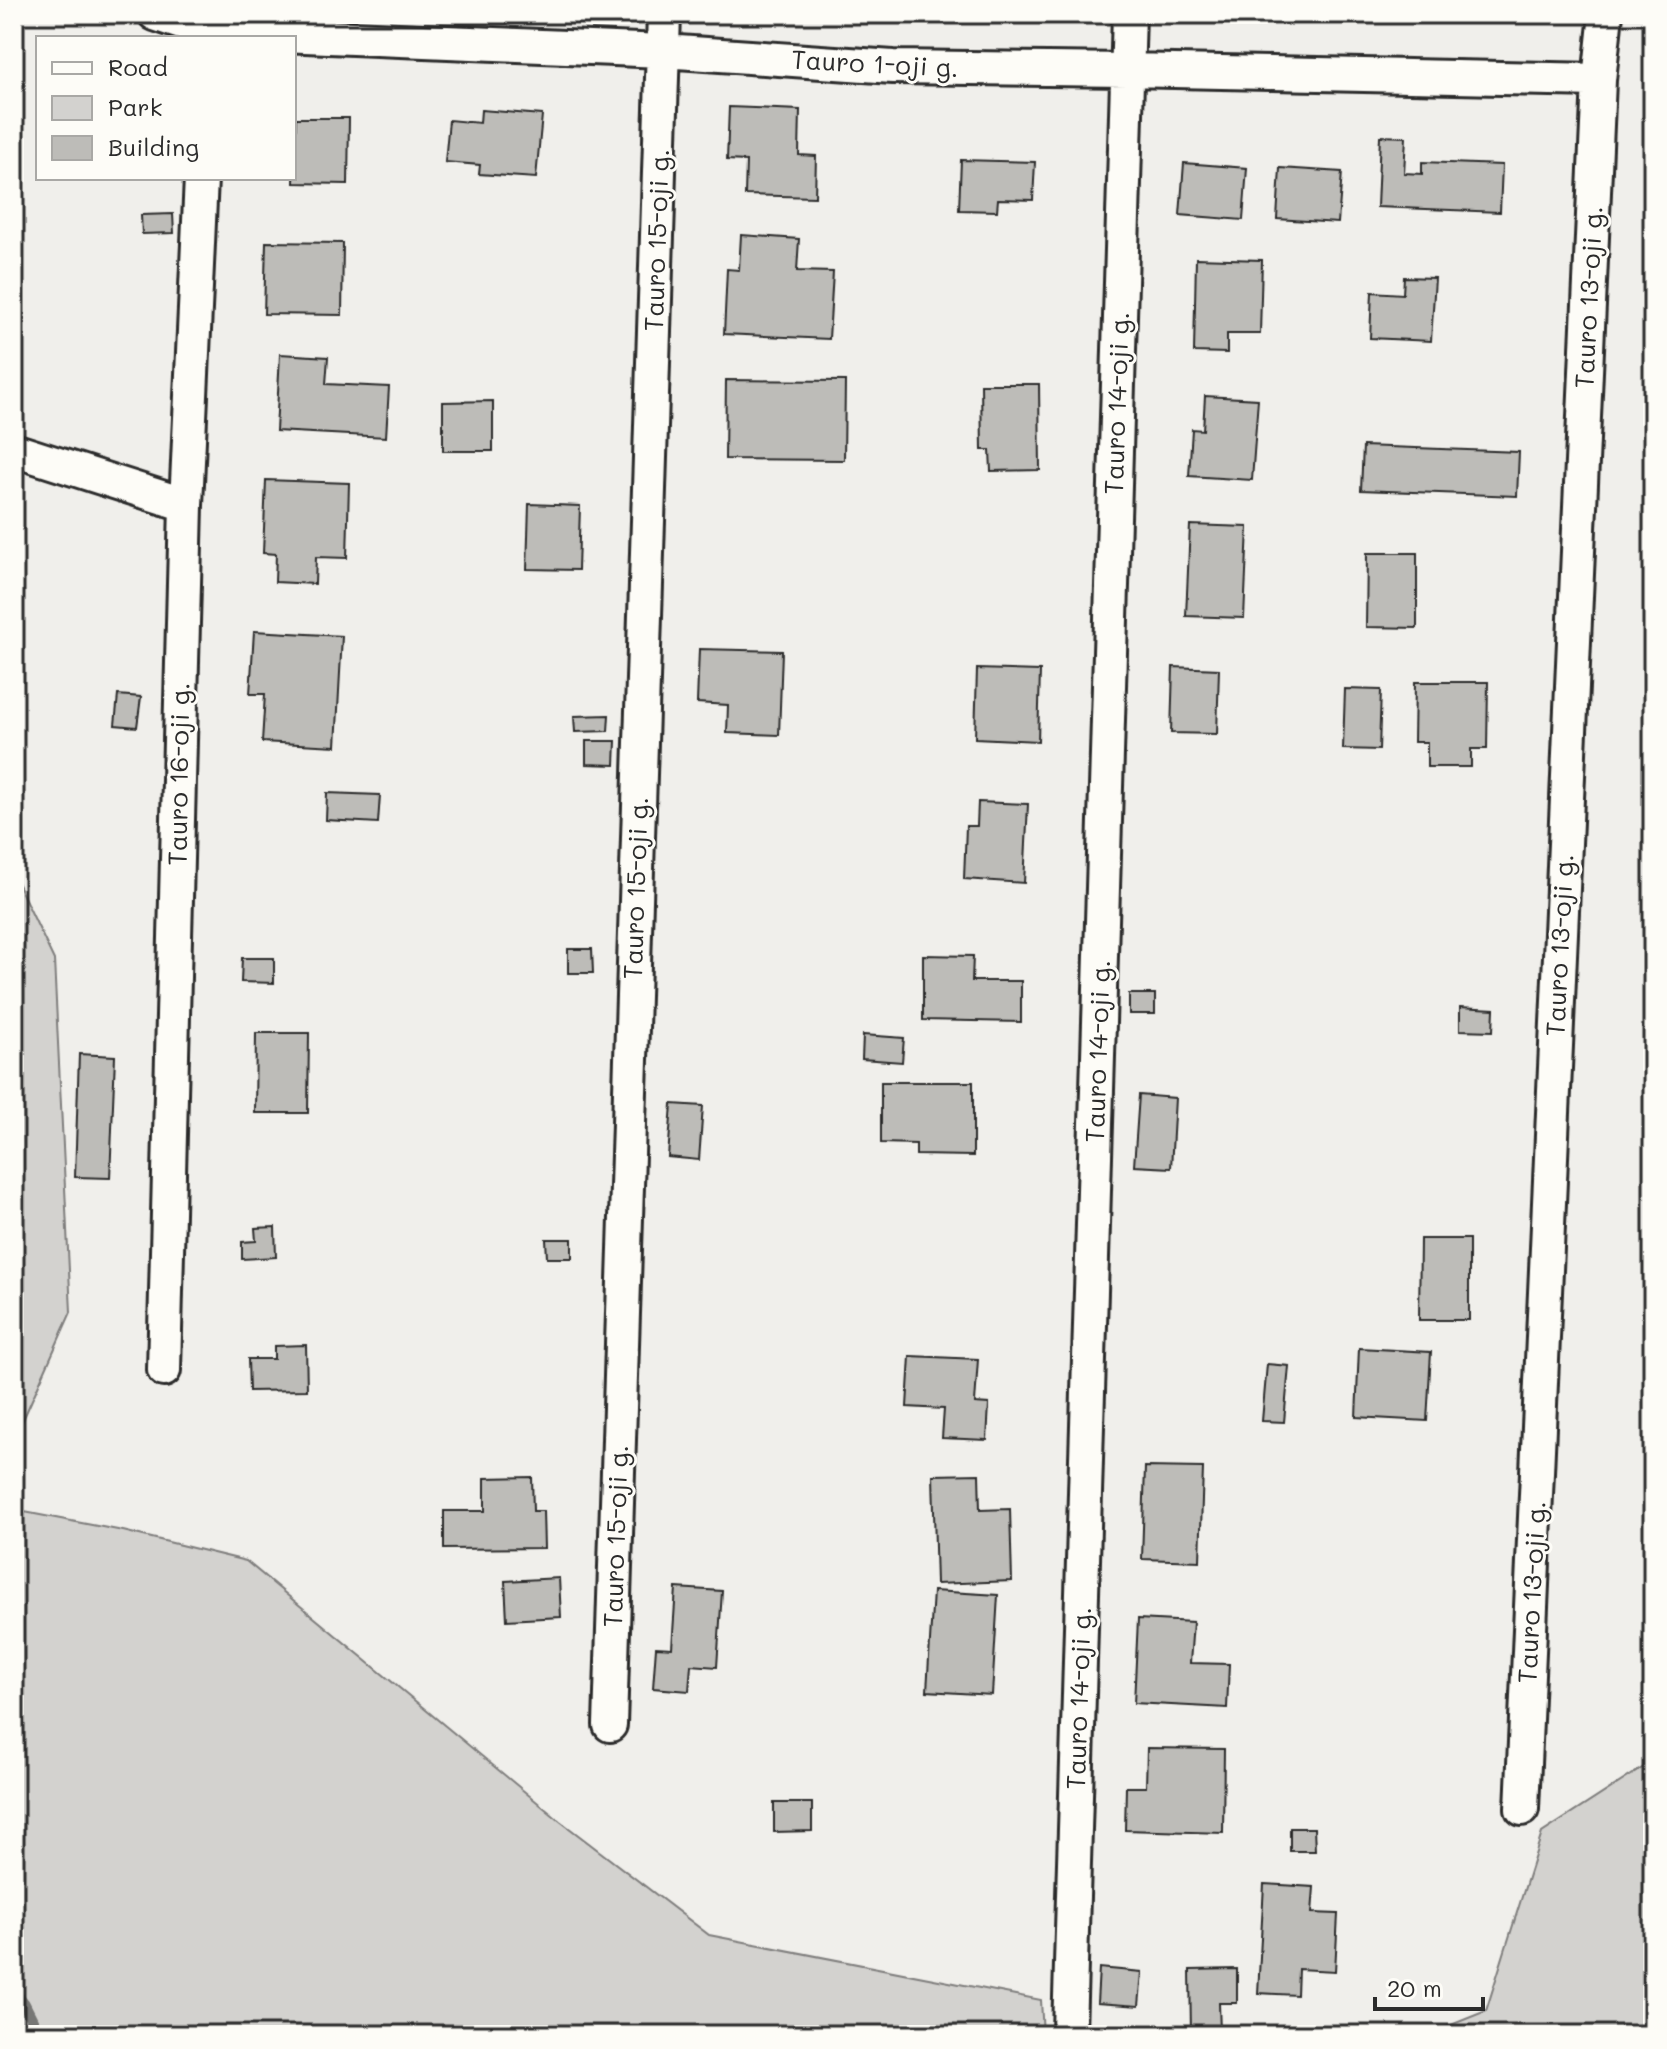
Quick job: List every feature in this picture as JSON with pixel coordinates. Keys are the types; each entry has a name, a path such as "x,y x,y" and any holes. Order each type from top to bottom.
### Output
{"street":[{"name":"Tauro 1-oji g.","path":"155,14 208,28 663,51 893,67 1599,80"},
{"name":"Tauro 15-oji g.","path":"610,1725 664,14"},
{"name":"Tauro 14-oji g.","path":"1069,2031 1129,14"},
{"name":"Tauro 13-oji g.","path":"1522,1809 1599,80 1606,14"},
{"name":"Tauro 16-oji g.","path":"164,1370 186,505 201,180"},
{"path":"14,450 186,505"}],"green space":[{"path":"14,876 54,960 71,1312 14,1440"},
{"path":"14,1510 123,1531 246,1561 560,1821 709,1935 1041,2000 1043,2035 14,2035"},
{"path":"1653,1761 1653,2035 1426,2035 1486,2011 1542,1833"}],"building":[{"path":"970,14 1039,14 1039,21 970,19"},
{"path":"1229,14 1316,14 1316,24 1229,20"},
{"path":"1537,14 1537,16 1475,16"},
{"path":"729,107 800,110 799,155 816,156 815,197 745,195 746,161 727,160"},
{"path":"481,110 542,115 536,178 479,174 480,165 445,162 449,120 480,123"},
{"path":"296,118 349,118 348,184 294,183"},
{"path":"1380,136 1406,137 1404,173 1422,174 1422,162 1502,165 1500,212 1377,207"},
{"path":"961,160 1035,162 1033,200 998,199 997,211 959,210"},
{"path":"1184,163 1247,168 1243,220 1180,215"},
{"path":"1280,168 1342,172 1338,223 1277,219"},
{"path":"173,214 174,233 142,234 141,215"},
{"path":"741,235 799,239 797,271 833,272 829,339 724,334 727,269 739,270"},
{"path":"266,242 343,243 342,315 264,314"},
{"path":"1196,258 1262,260 1260,334 1227,334 1227,353 1194,352"},
{"path":"1404,277 1435,278 1431,341 1370,338 1372,292 1403,294"},
{"path":"280,354 328,357 326,384 389,387 386,437 276,431"},
{"path":"726,380 845,381 844,460 725,459"},
{"path":"981,384 1039,384 1040,470 991,471 990,450 982,450"},
{"path":"1205,396 1258,399 1252,480 1189,476 1192,429 1203,430"},
{"path":"493,401 493,451 443,451 443,402"},
{"path":"1363,446 1519,452 1517,496 1361,490"},
{"path":"266,480 349,483 347,558 316,557 315,584 275,582 276,554 263,553"},
{"path":"529,504 580,506 578,570 527,569"},
{"path":"1190,525 1248,527 1244,618 1186,616"},
{"path":"1367,553 1417,553 1417,628 1366,627"},
{"path":"254,631 342,636 336,746 262,742 265,694 250,694"},
{"path":"699,649 782,651 779,735 727,733 728,705 697,703"},
{"path":"1173,667 1219,669 1217,734 1171,733"},
{"path":"977,669 1040,671 1038,741 975,738"},
{"path":"1415,682 1488,682 1487,749 1471,749 1471,767 1427,767 1427,742 1414,742"},
{"path":"1345,689 1381,690 1379,750 1343,749"},
{"path":"118,695 141,697 137,727 115,725"},
{"path":"609,715 608,731 575,732 574,716"},
{"path":"586,741 616,741 615,765 586,764"},
{"path":"327,793 380,795 378,823 326,820"},
{"path":"978,802 1028,804 1024,883 964,879 966,826 977,826"},
{"path":"568,949 592,949 593,973 568,973"},
{"path":"923,955 973,956 972,981 1021,981 1021,1022 923,1020"},
{"path":"242,958 274,958 274,983 241,982"},
{"path":"1129,994 1155,994 1155,1014 1129,1014"},
{"path":"1460,1007 1494,1009 1493,1031 1460,1030"},
{"path":"256,1033 309,1033 308,1113 255,1113"},
{"path":"863,1035 904,1038 902,1062 862,1059"},
{"path":"79,1054 115,1056 110,1178 75,1177"},
{"path":"881,1082 973,1082 973,1156 916,1155 916,1144 881,1143"},
{"path":"1139,1095 1175,1098 1171,1168 1134,1166"},
{"path":"672,1104 703,1106 699,1160 668,1157"},
{"path":"275,1227 276,1257 242,1259 242,1242 256,1241 255,1228"},
{"path":"546,1239 572,1239 572,1258 547,1258"},
{"path":"1420,1239 1469,1239 1469,1320 1419,1320"},
{"path":"306,1345 307,1390 249,1391 248,1359 274,1359 274,1346"},
{"path":"1359,1348 1431,1352 1427,1421 1356,1417"},
{"path":"910,1356 978,1359 975,1403 989,1404 987,1440 942,1438 944,1409 907,1407"},
{"path":"1267,1364 1289,1366 1284,1422 1262,1421"},
{"path":"1145,1467 1203,1468 1200,1561 1142,1559"},
{"path":"979,1474 980,1510 1010,1509 1012,1581 936,1584 933,1475"},
{"path":"532,1477 533,1511 543,1511 544,1548 444,1549 444,1511 485,1511 485,1478"},
{"path":"559,1578 561,1617 507,1620 505,1581"},
{"path":"676,1588 722,1591 717,1667 691,1665 689,1691 653,1688 656,1647 672,1648"},
{"path":"933,1591 998,1595 992,1695 927,1691"},
{"path":"1138,1619 1193,1622 1190,1663 1229,1664 1227,1708 1134,1703"},
{"path":"1147,1748 1224,1749 1223,1833 1125,1830 1126,1787 1146,1787"},
{"path":"774,1803 812,1803 812,1831 774,1832"},
{"path":"1290,1828 1314,1828 1315,1851 1290,1851"},
{"path":"1264,1884 1314,1887 1312,1913 1338,1914 1335,1971 1298,1969 1297,1995 1258,1993"},
{"path":"1099,1968 1142,1972 1139,2006 1097,2003"},
{"path":"1237,1969 1237,2003 1219,2003 1220,2032 1191,2033 1190,1970"}],"waterway":[{"path":"14,1991 24,2003 40,2035"}]}
